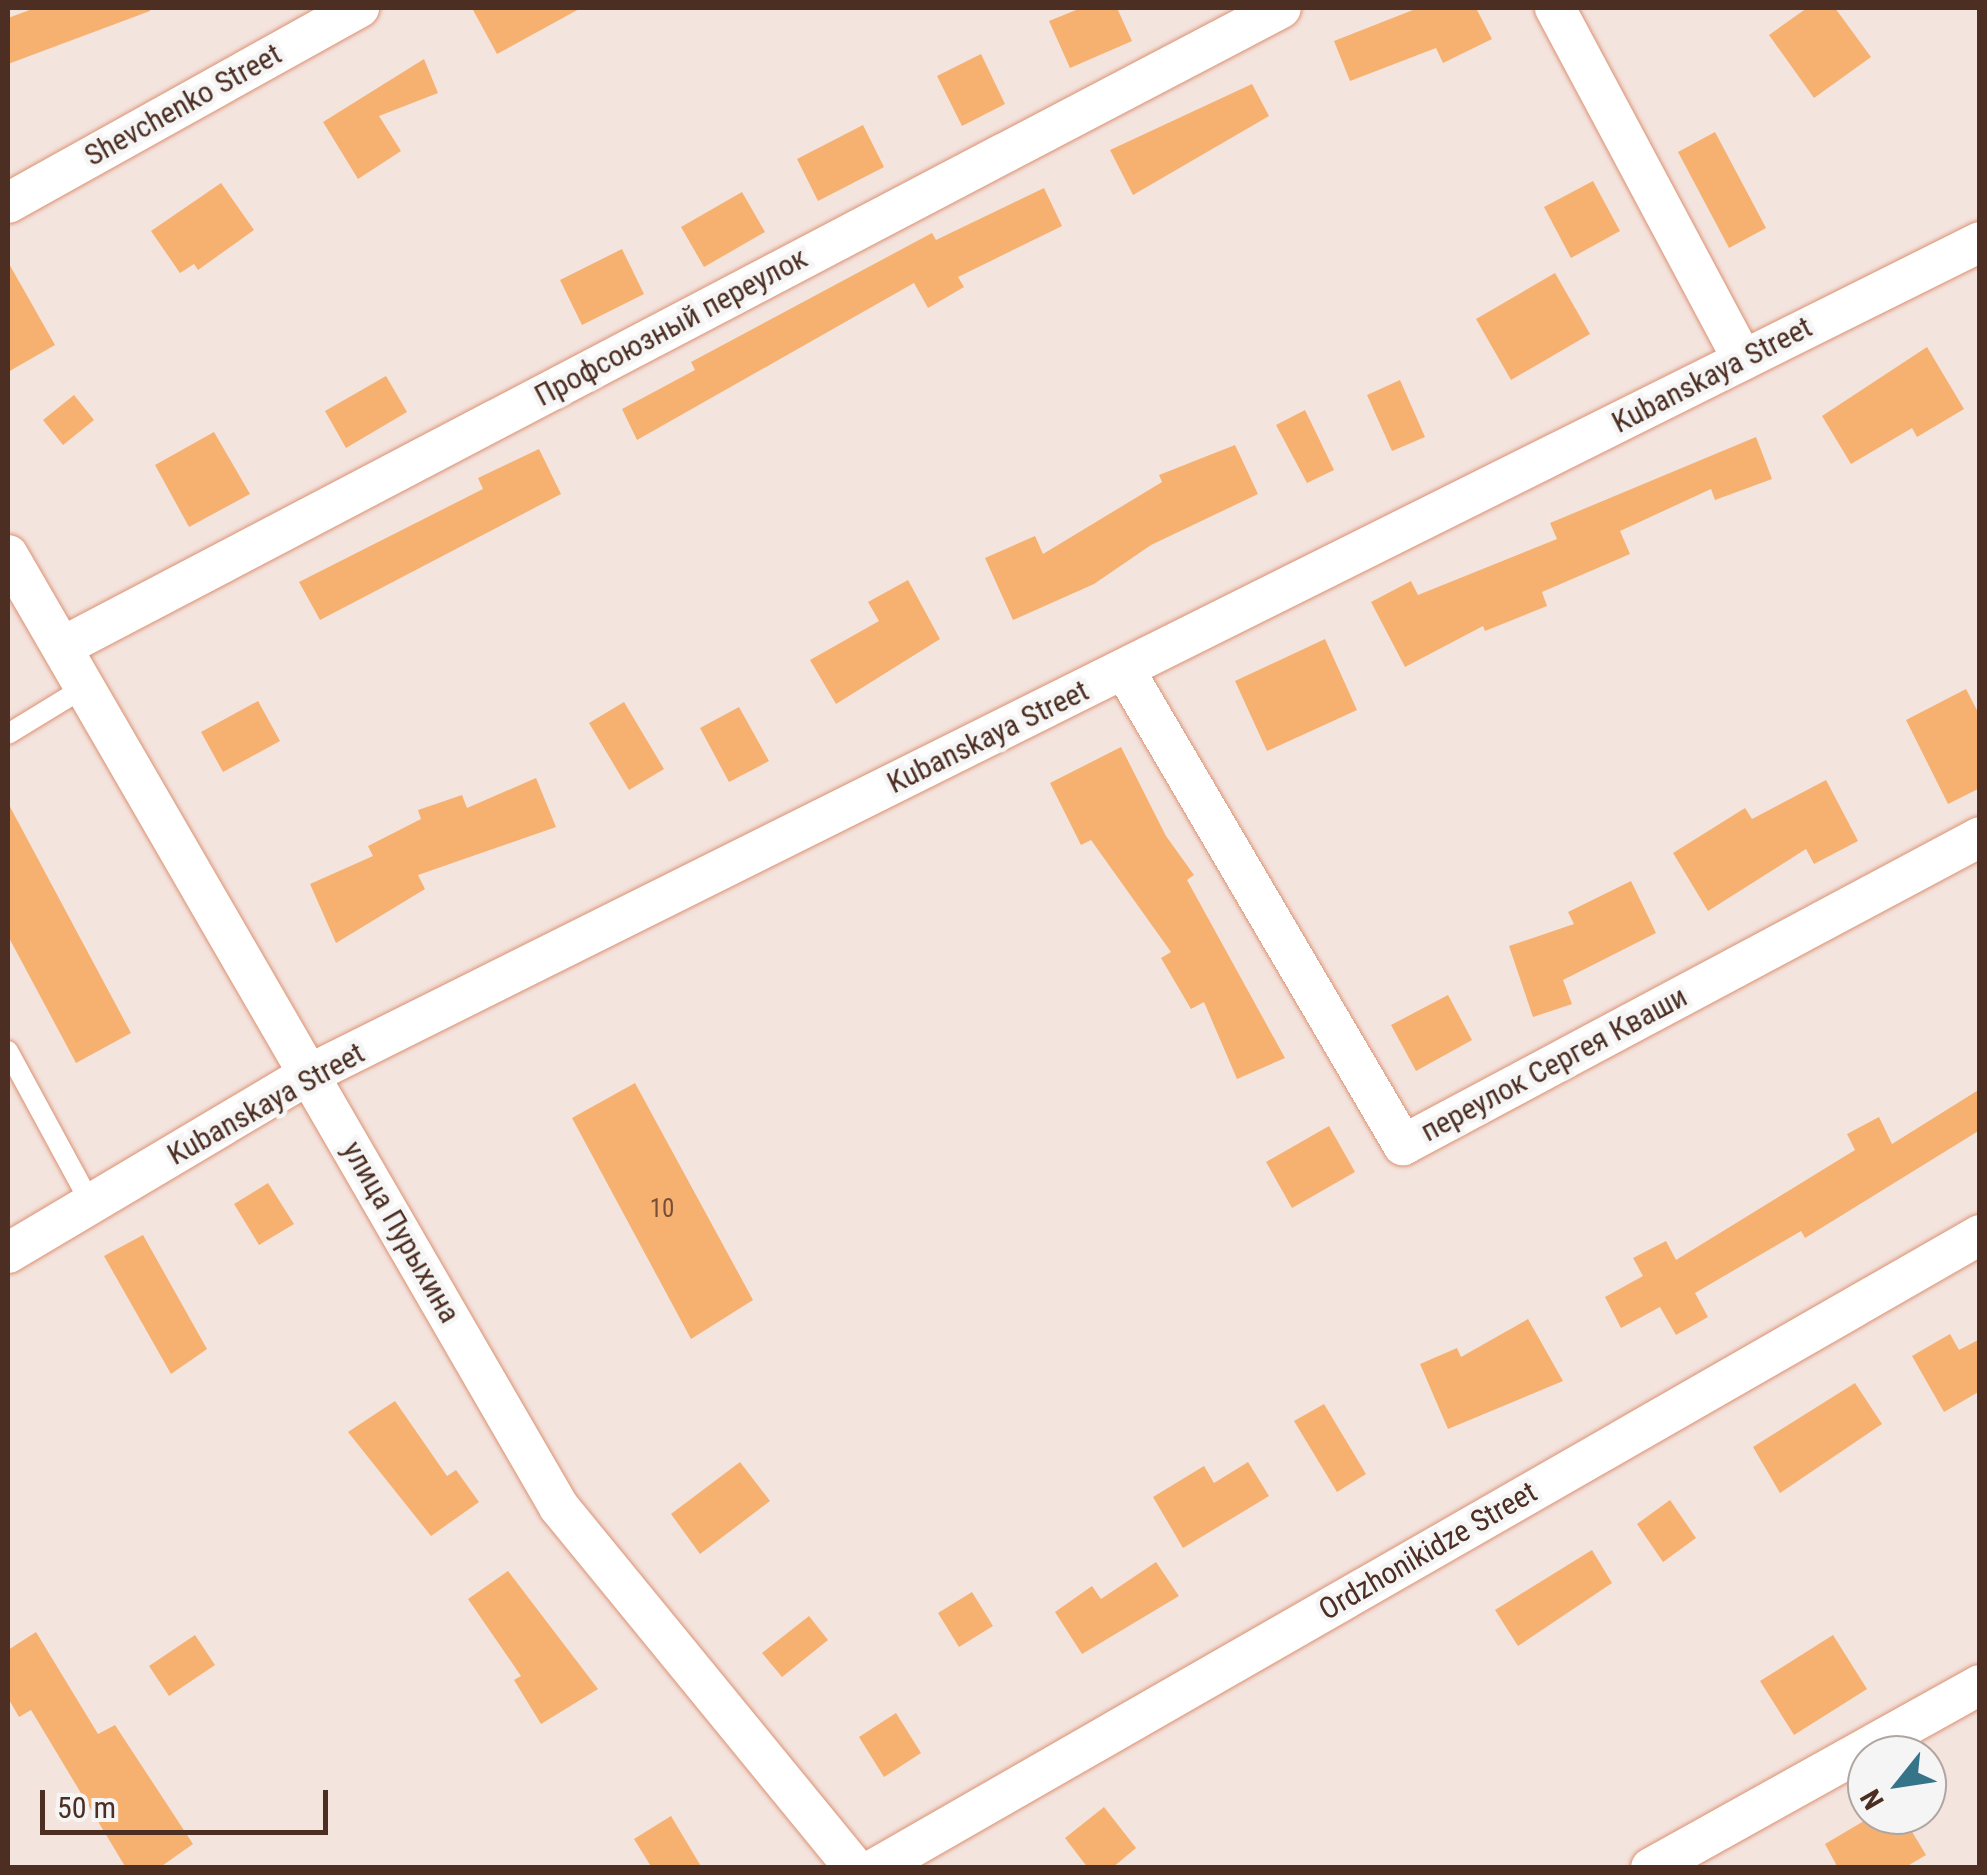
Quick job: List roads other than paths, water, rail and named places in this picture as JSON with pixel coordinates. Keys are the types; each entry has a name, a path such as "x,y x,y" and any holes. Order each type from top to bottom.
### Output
{"street":[{"name":"Shevchenko Street","path":"8,203 359,8"},
{"name":"Профсоюзный переулок","path":"62,648 1281,8"},
{"path":"1555,8 1743,360"},
{"name":"Kubanskaya Street","path":"8,1254 310,1074 1980,242"},
{"name":"улица Пурыхина","path":"8,555 559,1507 854,1868"},
{"name":"переулок Сергея Кваши","path":"1124,669 1403,1144 1980,837"},
{"name":"Ordzhonikidze Street","path":"876,1868 1980,1236"},
{"path":"1651,1868 1980,1685"}],"lane":[{"path":"8,734 85,688"},
{"path":"8,1051 91,1204"}]}
